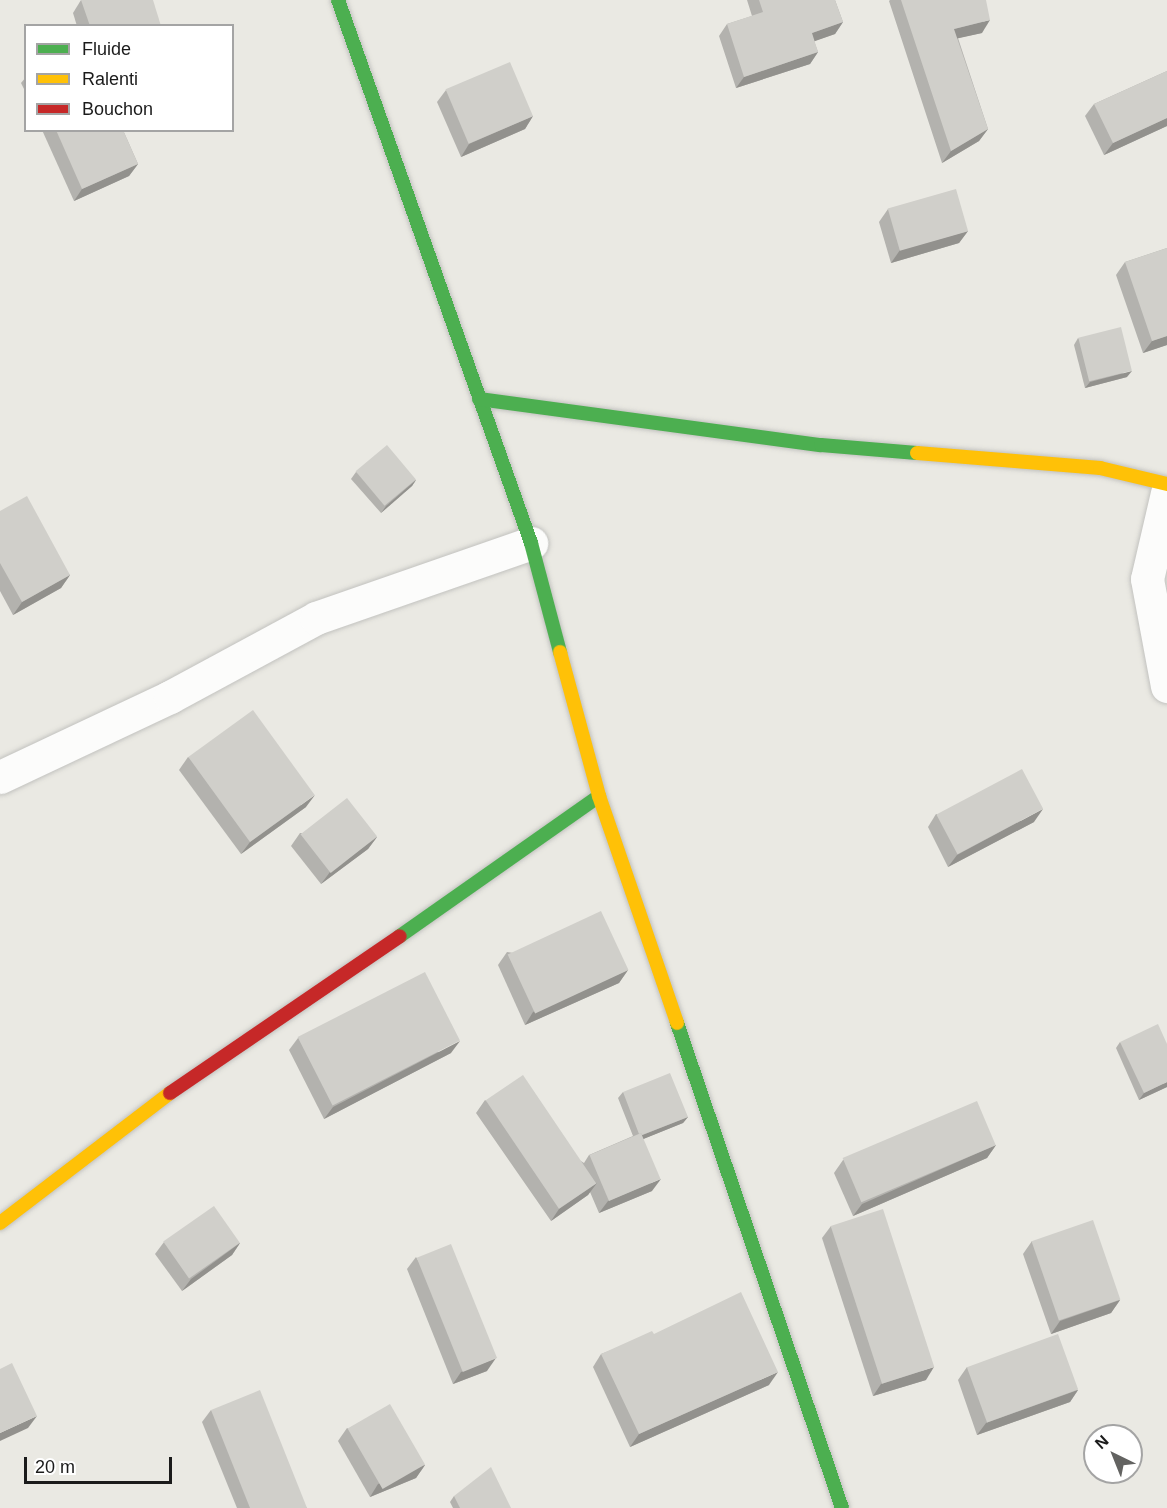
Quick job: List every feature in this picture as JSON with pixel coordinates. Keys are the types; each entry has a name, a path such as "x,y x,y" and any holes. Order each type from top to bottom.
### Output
{"street":[{"path":"338,0 531,543 599,796 842,1508"},
{"path":"479,399 821,445 1100,468 1167,484"},
{"path":"1167,492 1147,579 1167,686"},
{"path":"0,777 170,697 316,618 531,543"},
{"path":"0,1223 190,1078 310,1000 599,796"}],"building":[{"path":"81,0 153,0 160,24 89,24"},
{"path":"759,0 835,0 843,22 812,33 818,52 744,77 727,24 763,12"},
{"path":"901,0 986,0 990,20 954,29 988,129 951,151"},
{"path":"510,62 533,116 469,144 446,89"},
{"path":"1167,71 1167,118 1113,143 1094,104"},
{"path":"57,132 124,132 138,164 82,189"},
{"path":"956,189 968,231 900,251 888,209"},
{"path":"1167,248 1167,336 1152,341 1125,262"},
{"path":"1121,327 1132,371 1089,381 1078,338"},
{"path":"387,445 416,479 385,506 356,471"},
{"path":"27,496 70,575 22,602 0,563 0,511"},
{"path":"253,710 315,795 250,842 188,757"},
{"path":"1022,769 1043,809 957,854 936,815"},
{"path":"347,798 377,837 331,873 301,834"},
{"path":"601,911 628,970 535,1013 508,955"},
{"path":"425,972 460,1041 333,1106 298,1037"},
{"path":"1158,1024 1167,1044 1167,1082 1144,1093 1120,1042"},
{"path":"670,1073 688,1117 642,1135 639,1134 623,1092"},
{"path":"523,1075 596,1184 559,1209 486,1100"},
{"path":"977,1101 996,1145 861,1202 843,1158"},
{"path":"641,1133 661,1179 609,1201 589,1155"},
{"path":"214,1206 240,1243 189,1278 163,1242"},
{"path":"883,1209 934,1367 882,1384 831,1226"},
{"path":"1093,1220 1120,1299 1059,1321 1032,1241"},
{"path":"451,1244 497,1358 463,1372 417,1258"},
{"path":"741,1292 778,1372 639,1434 601,1354 652,1331 654,1334"},
{"path":"1058,1334 1078,1389 987,1423 967,1367"},
{"path":"12,1363 37,1416 0,1433 0,1369"},
{"path":"260,1390 307,1508 250,1508 211,1410"},
{"path":"390,1404 425,1465 383,1489 348,1428"},
{"path":"491,1467 511,1508 460,1508 454,1496"}],"traffic: fast":[{"path":"338,0 531,543 560,652"},
{"path":"479,399 821,445 917,453"},
{"path":"400,936 599,796"},
{"path":"677,1023 842,1508"}],"traffic: slow":[{"path":"917,453 1100,468 1167,484"},
{"path":"560,652 599,796 677,1023"},
{"path":"0,1223 170,1093"}],"traffic: jam":[{"path":"170,1093 400,936"}]}
